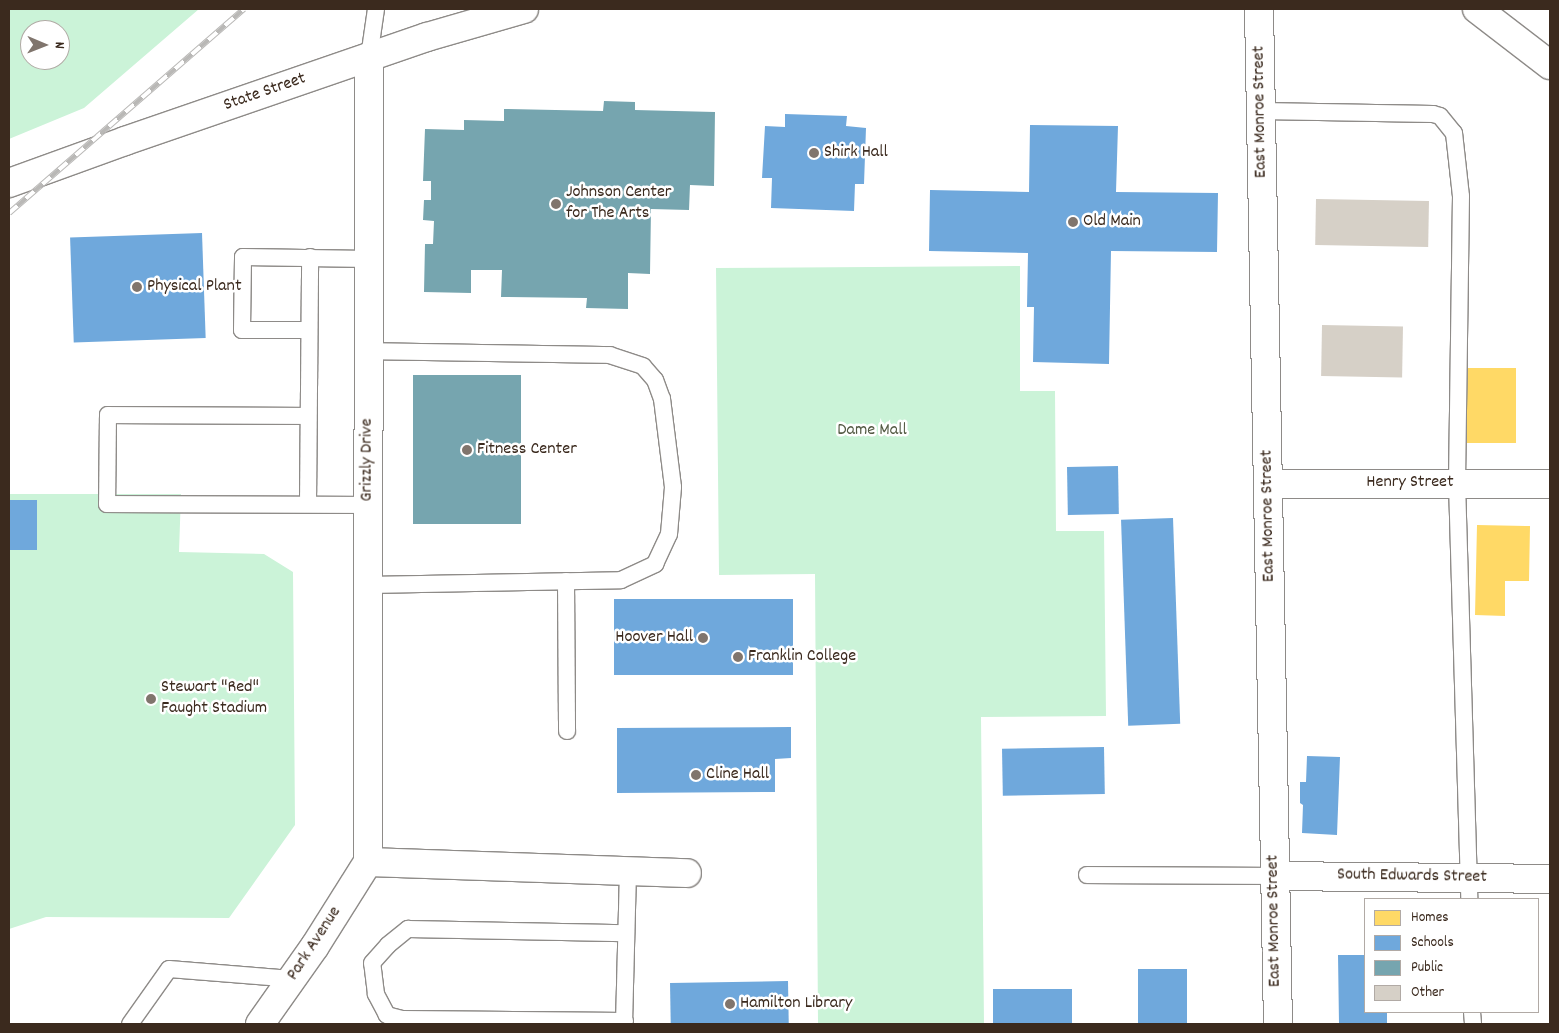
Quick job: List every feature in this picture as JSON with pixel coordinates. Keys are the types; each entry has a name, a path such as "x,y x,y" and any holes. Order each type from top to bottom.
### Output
{"street":[{"name":"State Street","path":"9,183 125,140 427,37 524,9"},
{"name":"East Monroe Street","path":"1259,9 1278,1024"},
{"path":"1477,9 1550,65"},
{"name":"Grizzly Drive","path":"368,862 369,58"},
{"name":"Henry Street","path":"1269,484 1550,484"},
{"path":"368,862 687,873"},
{"name":"Park Avenue","path":"260,1024 292,979 368,862"},
{"name":"South Edwards Street","path":"1274,876 1469,889 1550,879"}],"lane":[{"path":"369,58 376,9"},
{"path":"1261,111 1433,114 1440,116 1454,133 1461,196 1457,484 1469,889"},
{"path":"310,330 242,330 243,257 368,259"},
{"path":"308,504 310,257"},
{"path":"368,351 610,356 643,366 655,380 662,398 667,427 672,487 669,534 655,564 621,580 368,585"},
{"path":"308,416 108,415 107,504 368,505"},
{"path":"566,581 566,731"},
{"path":"626,933 408,929 372,963 376,994 387,1015 402,1019 624,1022 628,871"},
{"path":"1087,875 1274,876"},
{"path":"130,1024 169,969 292,979"}],"green space":[{"path":"9,9 199,9 84,108 9,139"},
{"name":"Dame Mall","path":"1020,266 1020,391 1055,391 1056,531 1104,531 1106,716 981,717 984,1024 818,1024 815,574 719,575 716,268"},
{"name":"Stewart \"Red\" Faught Stadium","path":"9,494 181,494 179,552 264,554 293,572 295,825 229,918 46,917 9,929"}],"building: Homes":[{"path":"1467,368 1516,368 1516,443 1467,443"},
{"path":"1477,525 1530,526 1529,581 1505,581 1505,616 1475,615"}],"building: Schools":[{"name":"Shirk Hall","path":"785,114 847,116 846,126 866,128 864,184 855,184 854,211 771,208 772,178 762,178 765,126 785,127"},
{"name":"Old Main","path":"1030,125 1118,126 1116,192 1218,193 1217,252 1111,251 1109,364 1033,362 1034,307 1027,307 1028,253 929,251 930,190 1029,192"},
{"name":"Physical Plant","path":"202,233 206,338 74,343 70,238"},
{"path":"1118,466 1119,514 1068,515 1067,467"},
{"path":"9,500 37,500 37,550 9,550"},
{"path":"1173,518 1180,724 1128,726 1121,520"},
{"name":"Hoover Hall","path":"614,599 793,599 793,675 614,675"},
{"name":"Cline Hall","path":"791,727 791,758 775,759 775,792 617,793 617,728"},
{"path":"1104,747 1105,794 1003,796 1002,749"},
{"path":"1307,756 1340,757 1337,835 1302,833 1303,805 1300,803 1300,782 1306,782"},
{"path":"1338,955 1364,955 1364,1013 1387,1013 1387,1024 1339,1024"},
{"path":"1138,969 1187,969 1187,1024 1138,1024"},
{"name":"Hamilton Library","path":"788,981 789,1024 671,1024 670,983"},
{"path":"993,989 1072,989 1072,1024 993,1024"}],"building: Public":[{"name":"Johnson Center for The Arts","path":"604,101 635,102 635,110 715,112 714,186 690,185 689,210 651,209 650,274 628,273 628,309 586,308 587,298 501,297 502,270 471,270 471,293 424,292 425,244 433,244 434,221 423,220 424,200 431,200 431,181 423,181 425,129 464,130 464,120 504,121 504,109 603,111"},
{"name":"Fitness Center","path":"413,375 521,375 521,524 413,524"}],"building: Other":[{"path":"1316,199 1429,201 1428,247 1315,245"},
{"path":"1322,325 1403,326 1402,377 1321,376"}],"railway":[{"path":"9,213 244,9"}],"place":[{"name":"Shirk Hall","path":"814,153"},
{"name":"Johnson Center for The Arts","path":"556,204"},
{"name":"Old Main","path":"1073,222"},
{"name":"Physical Plant","path":"137,287"},
{"name":"Fitness Center","path":"467,450"},
{"name":"Hoover Hall","path":"703,638"},
{"name":"Franklin College","path":"738,657"},
{"name":"Stewart \"Red\" Faught Stadium","path":"151,699"},
{"name":"Cline Hall","path":"696,775"},
{"name":"Hamilton Library","path":"730,1004"}]}
